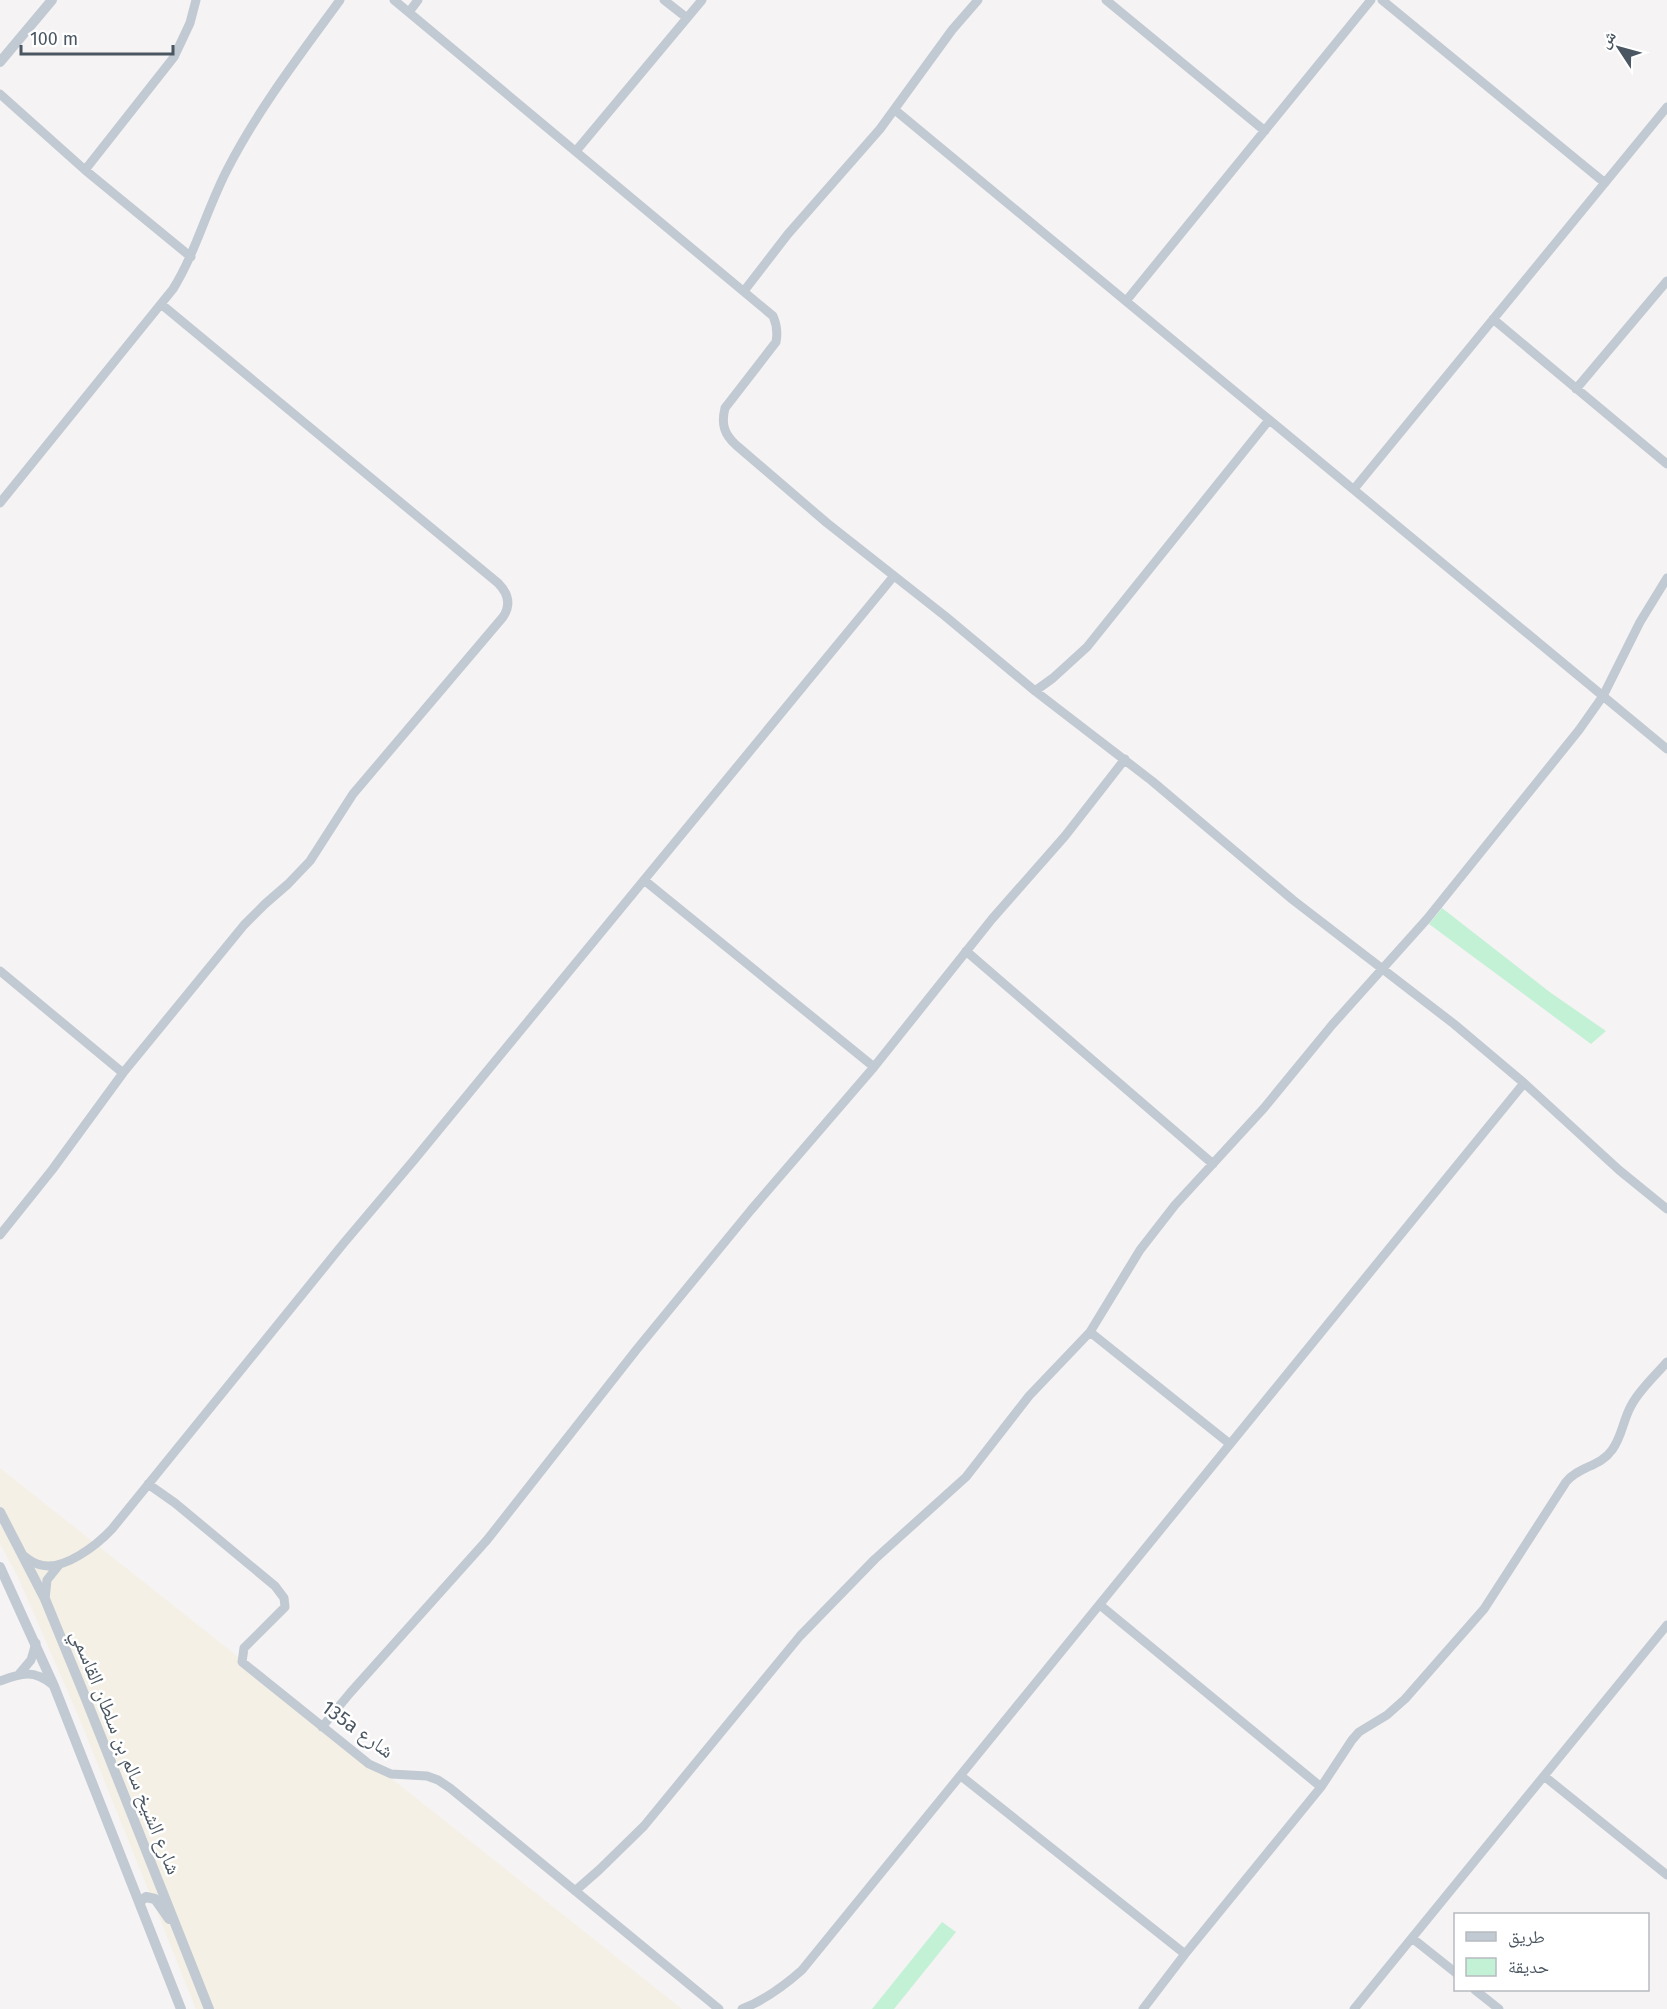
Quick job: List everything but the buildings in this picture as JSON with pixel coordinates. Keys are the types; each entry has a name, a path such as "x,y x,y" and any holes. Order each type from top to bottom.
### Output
{"street":[{"path":"0,62 52,0"},
{"path":"85,170 174,57 190,23 196,0"},
{"path":"0,503 161,304 182,274 211,204 245,136 284,76 340,0"},
{"path":"394,0 773,316 777,324 776,342 726,408 723,418 724,429 736,445 893,577 945,616 1035,691 1125,759 1293,900 1454,1024 1524,1083 1607,1160 1667,1209"},
{"path":"409,12 418,0"},
{"path":"664,0 687,18"},
{"path":"576,151 702,0"},
{"path":"744,291 788,234 896,110 952,30 978,0"},
{"path":"1106,0 1264,131"},
{"path":"1126,301 1371,0"},
{"path":"1382,0 1605,183"},
{"path":"0,94 85,170 190,257"},
{"path":"1354,489 1667,107"},
{"path":"896,110 1667,749"},
{"path":"1576,389 1667,281"},
{"path":"0,1235 52,1170 123,1073 244,925 310,861 353,795 507,610 508,603 504,589 161,304"},
{"path":"1493,319 1667,464"},
{"path":"1035,691 1053,678 1086,647 1269,420"},
{"path":"45,1599 47,1580 59,1565 98,1543 148,1484 893,577"},
{"path":"575,1891 644,1826 800,1636 875,1559 966,1477 1029,1396 1090,1332 1140,1250 1157,1227 1193,1184 1264,1108 1332,1025 1432,912 1579,730 1603,696 1640,622 1667,578"},
{"path":"322,1727 487,1540 751,1210 874,1067 966,951 1065,836 1125,759"},
{"path":"644,880 874,1067"},
{"path":"966,951 1214,1164"},
{"path":"0,971 123,1073"},
{"path":"742,2009 776,1991 802,1970 1524,1083"},
{"path":"1090,1332 1230,1444"},
{"path":"1143,2009 1321,1787 1359,1732 1387,1715 1405,1699 1484,1609 1566,1482 1575,1472 1596,1465 1612,1450 1631,1406 1667,1362"},
{"name":"135a شارع","path":"148,1484 175,1503 275,1586 284,1598 285,1607 244,1648 242,1662 362,1759 391,1774 415,1775 438,1780 458,1794 719,2009"},
{"name":"شارع الشيخ سالم بن سلطان القاسمي","path":"0,1512 45,1599 209,2009"},
{"path":"24,1556 40,1565 59,1565"},
{"path":"0,1567 5,1588 36,1643 54,1686 181,2009"},
{"path":"1100,1605 1321,1787"},
{"path":"1354,2009 1667,1625"},
{"path":"0,1681 20,1673 31,1660 36,1643"},
{"path":"20,1673 39,1676 54,1686"},
{"path":"961,1776 1185,1954"},
{"path":"1544,1776 1667,1875"},
{"path":"139,1902 146,1897 155,1899 181,1936"},
{"path":"1412,1938 1454,1972"},
{"path":"1477,1991 1499,2009"}],"green space":[{"path":"1442,908 1551,993 1606,1031 1591,1044 1429,924"},
{"path":"942,1922 956,1932 894,2009 872,2009"}],"sand":[{"path":"0,1468 682,2009 196,2009 80,1720 17,1575 0,1544"}]}
